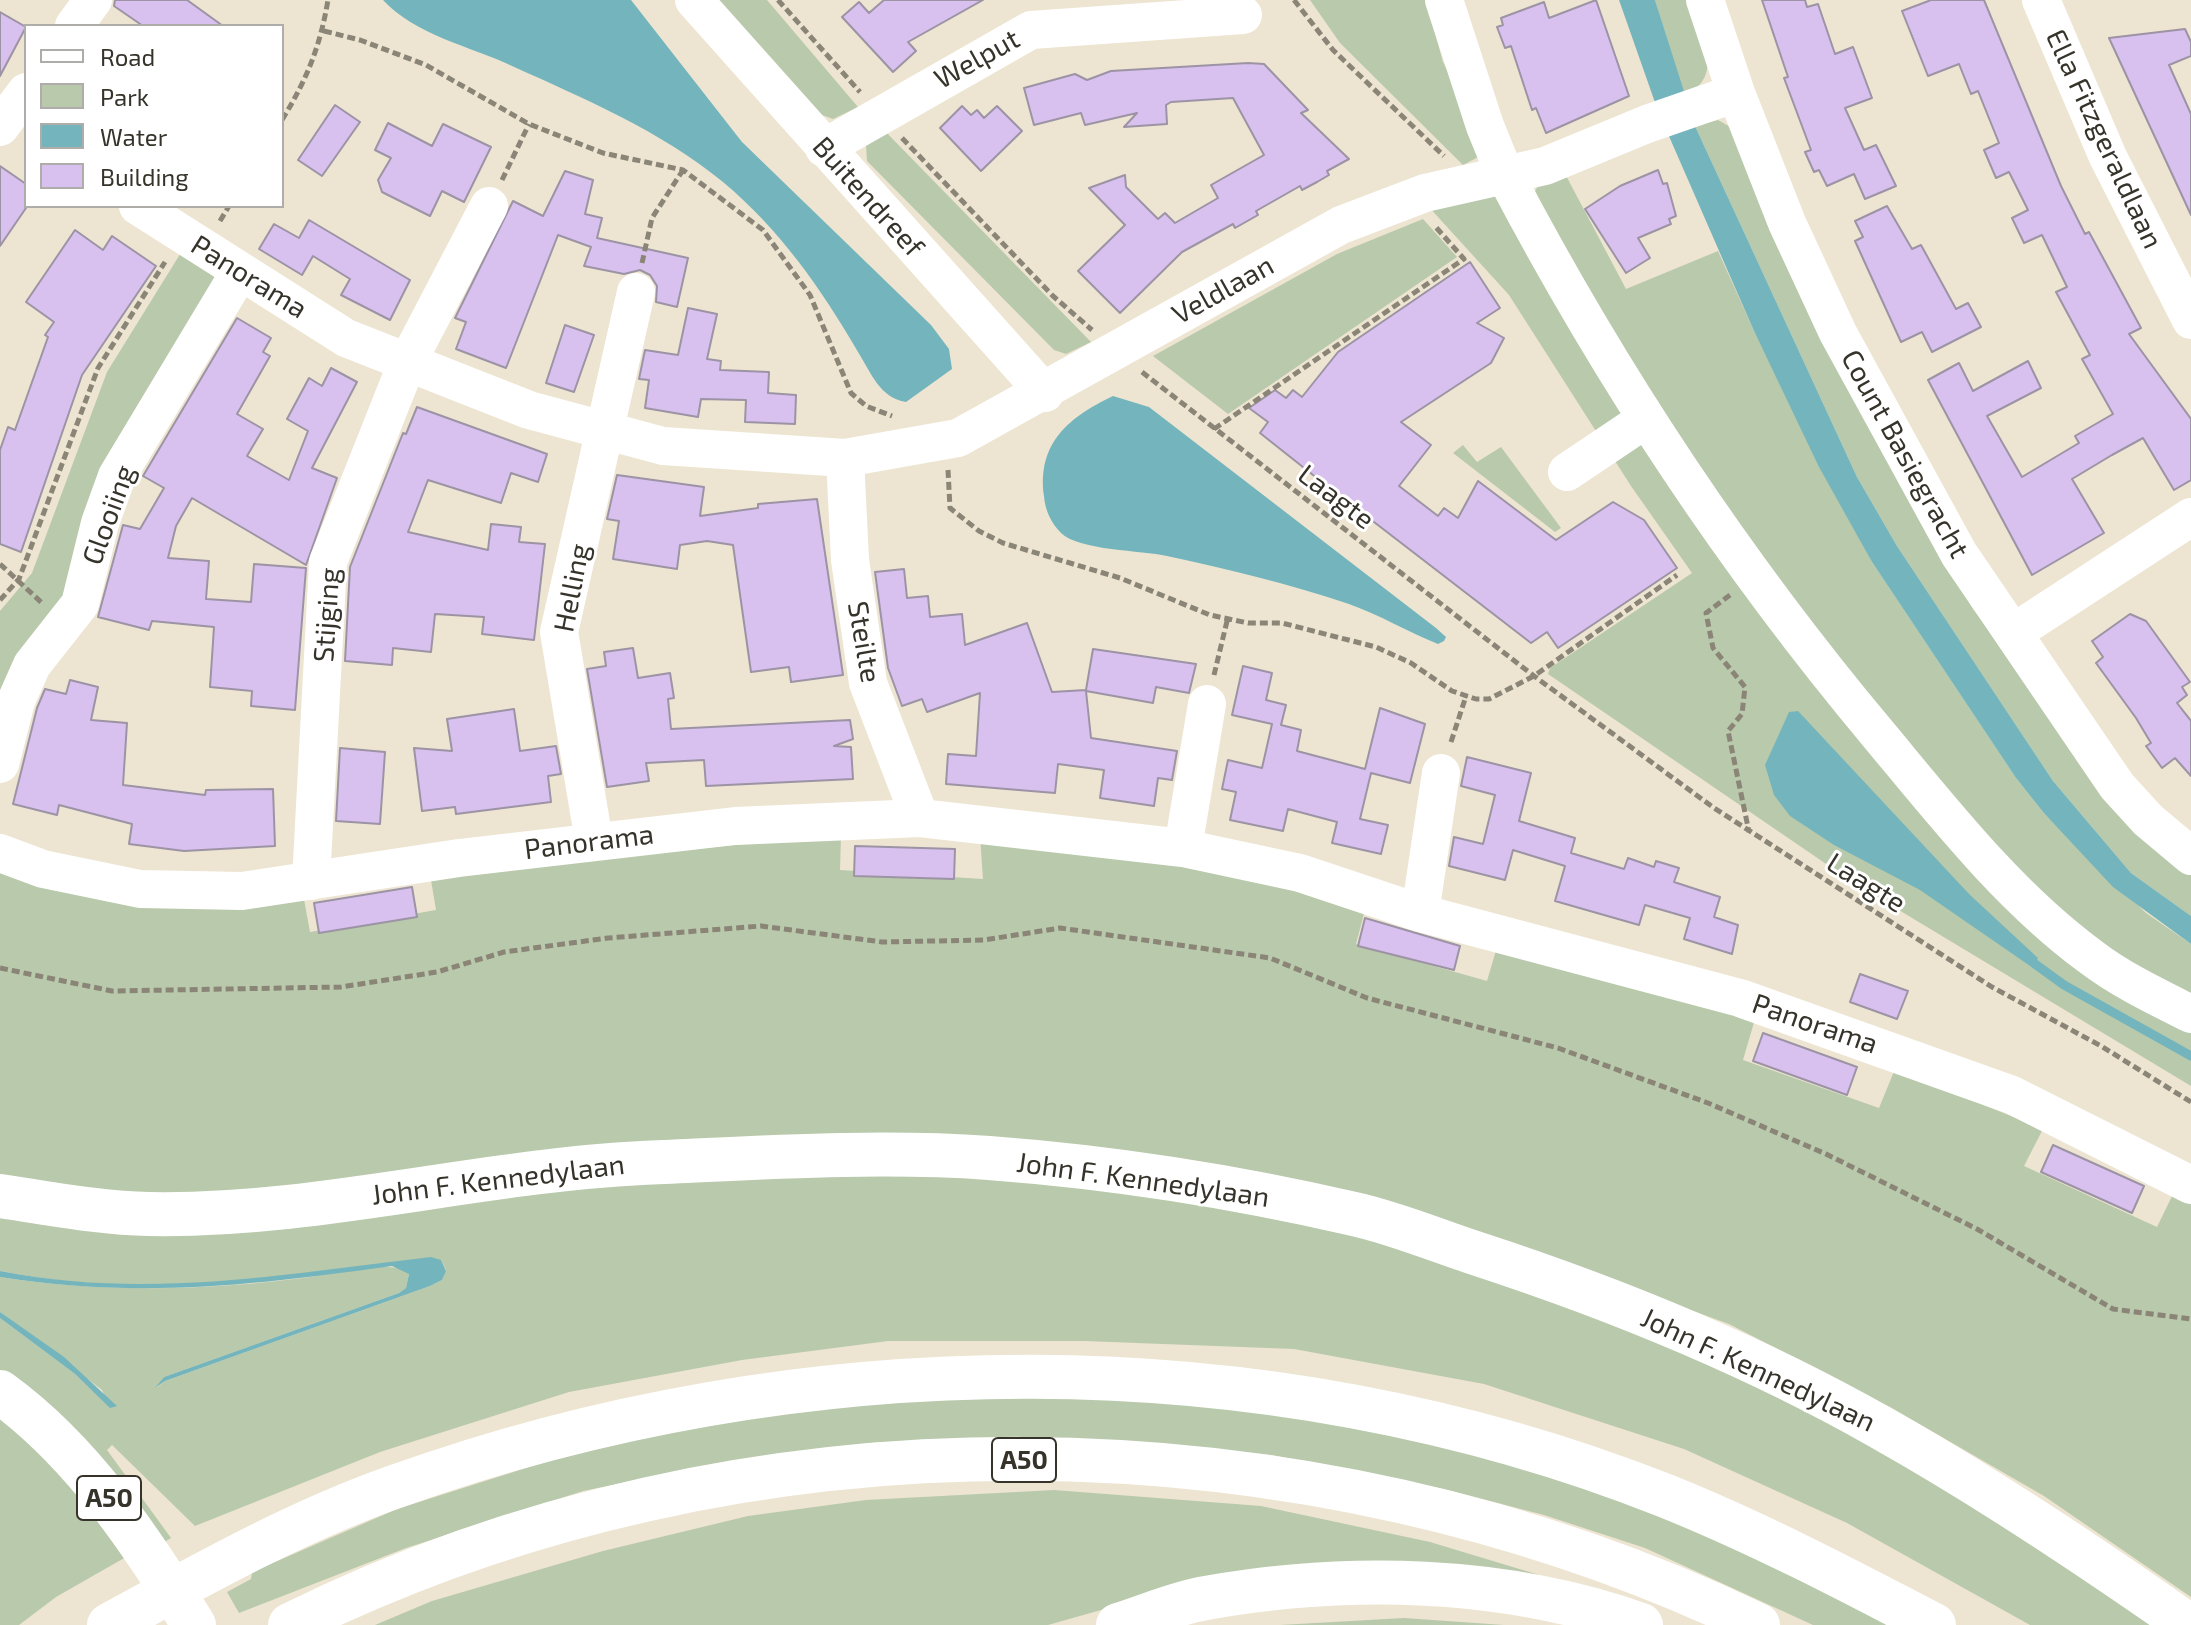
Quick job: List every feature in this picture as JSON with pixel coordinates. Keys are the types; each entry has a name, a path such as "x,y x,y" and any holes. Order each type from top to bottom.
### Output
{"highway":[{"name":"John F. Kennedylaan","path":"0,1196 102,1211 151,1214 226,1211 574,1166 817,1155 989,1158 1186,1182 1359,1215 1525,1270 1738,1355 1872,1422 1966,1477 2063,1537 2188,1625"},
{"path":"109,1625 215,1567 390,1488 584,1427 733,1399 895,1381 1120,1377 1304,1399 1383,1414 1564,1462 1664,1495 1810,1559 1934,1625"},
{"name":"A50","path":"0,1392 67,1451 104,1492 194,1625"},
{"name":"A50","path":"290,1625 407,1571 497,1540 663,1498 751,1482 874,1467 975,1460 1077,1459 1269,1476 1443,1510 1538,1537 1634,1571 1758,1625"},
{"path":"1118,1625 1202,1599 1276,1588 1414,1583 1521,1595 1641,1625"}],"street":[{"path":"75,24 93,0"},
{"name":"Buitendreef","path":"694,0 1045,393"},
{"path":"1444,0 1485,126 1488,178 1753,577 1896,756 2015,889 2091,958 2191,1014"},
{"name":"Count Basiegracht","path":"1705,0 1719,99 1787,223 1838,333 1959,554 2117,786 2148,820 2191,856"},
{"name":"Ella Fitzgeraldlaan","path":"2041,0 2108,157 2191,320"},
{"name":"Welput","path":"824,148 1031,30 1243,15"},
{"name":"Veldlaan","path":"1045,393 1115,350 1341,225 1407,199 1545,166 1647,124 1719,99"},
{"path":"407,363 489,206"},
{"name":"Panorama","path":"141,208 239,273 346,338 529,410 663,446 845,458 958,438 1045,393"},
{"name":"Glooiing","path":"0,764 16,701 27,677 80,604 100,523 117,476 239,273"},
{"path":"607,430 636,292"},
{"name":"Stijging","path":"311,881 328,562 407,363"},
{"path":"1567,472 1646,419"},
{"name":"Helling","path":"594,841 559,632 607,430"},
{"name":"Steilte","path":"845,458 850,560 868,683 920,818"},
{"path":"2013,633 2191,517"},
{"path":"1183,848 1207,704"},
{"path":"1420,913 1441,773"},
{"name":"Panorama","path":"0,853 43,869 140,889 242,891 594,841 735,826 920,818 1183,848 1300,873 1420,913 1740,998 2012,1095 2191,1185"}],"path":[{"path":"284,117 300,92 324,31 328,0"},
{"path":"778,0 879,114 1053,296 1115,350"},
{"path":"1294,0 1333,50 1488,178"},
{"path":"324,31 360,40 426,65 529,124 603,153 683,170 763,230 810,295 851,393 866,406 947,439 950,508 979,531 1003,543 1120,578 1210,615 1248,623 1282,623 1358,640 1411,663 1452,691 1489,699 1534,676 1677,575"},
{"path":"517,150 529,124"},
{"path":"636,292 652,218 683,170"},
{"path":"1214,429 1464,259 1407,199"},
{"path":"0,600 19,579 98,368 182,235"},
{"name":"Laagte","path":"1115,350 1534,676 1749,832 1992,987 2101,1046 2191,1102"},
{"path":"0,564 19,579 64,627"},
{"path":"1749,832 1728,731 1742,714 1745,687 1713,648 1706,613 1753,577"},
{"path":"1222,641 1228,617"},
{"path":"1455,730 1466,696"},
{"path":"0,968 112,991 341,987 437,972 504,952 608,938 761,926 882,942 984,940 1060,928 1270,958 1367,998 1558,1048 1708,1103 1826,1154 1977,1229 2113,1309 2191,1319"}],"green space":[{"path":"717,0 767,0 858,107 833,119 822,115"},
{"path":"1310,0 1426,0 1443,62 1471,117 1482,155 1463,165 1340,43"},
{"path":"1655,0 1691,0 1704,40 1707,66 1704,78 1697,87 1684,94"},
{"path":"1718,120 1734,129 1890,462 1973,609 2170,861 2191,875 2191,916 2131,873 2053,781 1897,546 1857,477 1695,126"},
{"path":"880,126 1091,342 1066,354 1054,350 867,161 866,146"},
{"path":"1563,170 1626,289 1718,251 1754,331 1872,562 2016,778 2043,812 2146,913 2191,944 2191,1001 2148,980 2030,887 1837,670 1599,318 1534,193 1539,184"},
{"path":"1495,195 1924,814 2191,1021 2191,1086 1854,883 1548,674 1550,668 1692,573 1631,486 1509,295 1428,206"},
{"path":"1423,219 1457,257 1228,414 1153,356 1337,254"},
{"path":"182,251 225,278 71,602 0,734 0,611 32,573 107,372"},
{"path":"1463,445 1477,462 1501,447 1561,528 1555,532 1453,453"},
{"path":"841,835 840,870 983,879 980,836 1152,853 1365,910 1356,944 1487,981 1499,940 1755,1019 1743,1060 1879,1108 1895,1069 2043,1129 2024,1166 2157,1227 2176,1188 2191,1196 2191,1597 2044,1496 1890,1407 1729,1324 1527,1251 1190,1167 292,1186 167,1196 43,1185 0,1176 0,864 303,894 310,932 436,910 430,874"},
{"path":"817,1169 997,1177 1181,1201 1352,1234 1520,1285 1873,1434 2164,1625 2030,1625 1847,1523 1684,1449 1484,1384 1294,1349 1085,1341 888,1341 742,1360 569,1392 380,1452 195,1526 112,1445 107,1450 171,1538 163,1543 0,1371 0,1318 75,1374 110,1407 102,1390 0,1312 0,1277 77,1286 155,1288 271,1282 377,1267 402,1269 409,1274 406,1288 399,1293 164,1377 156,1388 165,1381 430,1286 442,1280 446,1270 441,1260 389,1263 204,1284 145,1286 58,1280 0,1271 0,1215 589,1187"},
{"path":"1082,1394 1283,1414 1461,1450 1659,1511 1896,1625 1813,1625 1645,1548 1544,1515 1444,1489 1272,1455 1077,1439 879,1442 731,1461 583,1491 406,1548 239,1613 227,1592 251,1579 252,1572 397,1509 589,1448 743,1416 893,1399"},
{"path":"0,1415 55,1459 133,1553 56,1597 19,1625 0,1625"},
{"path":"1054,1490 1261,1506 1430,1542 1579,1587 1200,1582 1048,1625 375,1625 432,1601 603,1551 748,1516 866,1500"},
{"path":"1404,1618 1504,1625 1280,1625"}],"water":[{"path":"383,0 631,0 742,142 931,325 949,349 952,369 906,402 889,395 872,376 798,261 763,220 723,182 674,147 622,117 427,31"},
{"path":"1619,0 1655,0 1695,126 1857,477 1897,546 2053,781 2131,873 2191,916 2191,944 2113,887 2043,812 2016,778 1872,562 1819,467 1754,331 1658,111"},
{"path":"1113,396 1149,407 1436,628 1446,637 1444,641 1438,644 1360,608 1282,583 1167,556 1096,547 1061,533 1051,521 1044,496 1043,477 1051,447 1070,423"},
{"path":"1798,711 1970,895 2038,958 2033,968 1920,890 1834,845 1790,816 1774,795 1765,765 1789,712"},
{"path":"431,1257 441,1260 446,1271 442,1280 430,1286 165,1381 155,1388 164,1377 399,1293 406,1288 409,1274 392,1266 244,1284 148,1288 51,1284 0,1277 0,1271 55,1279 163,1284 269,1277"},
{"path":"0,1312 64,1357 117,1406 110,1408 75,1374 0,1318"}],"building":[{"path":"115,0 187,0 220,24 140,24 114,6"},
{"path":"884,0 983,0 908,42 916,51 893,72 842,17 859,2 869,13"},
{"path":"1596,0 1629,96 1546,133 1536,108 1532,110 1511,46 1505,48 1497,27 1503,25 1501,18 1544,2 1549,18"},
{"path":"1762,0 1805,0 1807,7 1818,4 1835,54 1853,47 1872,98 1845,108 1864,150 1876,145 1896,186 1865,199 1854,174 1827,186 1819,170 1814,172 1805,152 1811,150 1784,78 1788,77"},
{"path":"1931,0 1984,0 2061,186 2085,234 2089,232 2141,328 2129,334 2191,419 2191,480 2174,490 2143,438 2112,455 2072,479 2104,533 2032,575 1928,380 1959,363 1973,391 2028,361 2041,388 1987,416 2022,477 2079,443 2075,436 2113,414 2082,359 2090,355 2056,292 2067,287 2042,235 2024,243 2012,218 2028,210 2009,172 1996,178 1984,150 1999,143 1978,91 1971,94 1959,64 1928,76 1902,11"},
{"path":"0,12 24,26 24,31 0,76"},
{"path":"2185,29 2191,42 2191,56 2169,65 2191,114 2191,215 2109,38"},
{"path":"1264,64 1308,110 1301,113 1349,159 1327,171 1329,175 1317,182 1302,190 1300,186 1256,211 1258,215 1235,228 1233,224 1182,252 1120,313 1078,271 1125,225 1089,188 1125,175 1126,187 1158,219 1165,213 1175,223 1218,198 1211,185 1264,155 1233,98 1171,102 1166,105 1167,124 1124,127 1137,113 1085,125 1081,113 1034,125 1024,88 1075,74 1087,80 1111,71"},
{"path":"335,105 360,122 322,176 298,160"},
{"path":"962,106 971,115 977,110 984,118 997,106 1022,131 981,171 940,128"},
{"path":"388,123 432,146 443,124 491,147 464,202 442,191 430,216 382,192 378,180 391,158 375,150"},
{"path":"0,166 24,183 26,208 0,246"},
{"path":"1658,170 1663,184 1667,183 1676,216 1669,219 1671,224 1638,238 1650,258 1626,273 1585,209 1620,186"},
{"path":"565,171 593,180 585,214 602,218 597,238 688,258 677,307 656,302 657,286 650,275 640,270 624,274 584,266 591,247 558,235 506,368 456,349 466,322 455,318 513,201 543,216"},
{"path":"1887,206 1912,249 1921,245 1956,309 1968,303 1981,327 1932,352 1922,332 1901,342 1855,241 1863,237 1855,221"},
{"path":"309,220 410,280 390,320 341,295 350,279 313,256 302,275 259,249 274,224 299,238"},
{"path":"75,230 103,250 112,236 156,266 82,375 21,552 0,544 0,450 8,427 15,430 48,337 45,335 54,322 26,302"},
{"path":"1470,262 1500,308 1477,323 1504,338 1491,363 1401,422 1431,445 1399,486 1438,516 1444,508 1458,518 1478,481 1556,540 1613,502 1644,520 1677,568 1558,648 1547,632 1531,643 1313,475 1260,433 1268,422 1249,408 1275,390 1286,398 1293,390 1302,397 1338,352"},
{"path":"688,308 717,314 707,359 721,361 720,370 769,372 768,393 796,395 795,424 745,422 746,400 701,399 698,417 645,408 649,380 639,379 645,350 678,355"},
{"path":"237,318 271,338 263,352 270,356 237,414 263,429 247,456 289,480 308,431 287,419 309,378 322,386 331,368 357,382 312,468 337,478 306,565 192,498 176,526 168,558 209,561 206,599 251,602 254,564 306,568 295,710 251,706 252,691 210,687 214,627 152,621 149,630 98,617 123,525 140,529 164,488 143,476"},
{"path":"565,325 594,335 574,392 546,383"},
{"path":"417,407 547,454 538,482 511,473 501,503 428,480 408,532 488,550 491,524 521,527 519,542 545,544 534,640 482,634 484,617 435,614 431,652 393,648 392,665 345,661 350,567 403,433 406,434"},
{"path":"617,475 704,487 700,516 758,508 758,504 817,499 843,675 791,682 789,667 751,672 733,545 707,541 680,545 677,569 613,559 619,521 607,519"},
{"path":"904,569 907,598 928,596 930,617 962,614 965,645 1027,623 1052,692 1086,690 1093,649 1196,664 1189,693 1156,687 1153,703 1086,691 1091,738 1177,751 1172,780 1158,778 1154,806 1100,798 1104,770 1058,764 1055,793 946,784 948,754 976,756 980,693 927,712 922,699 902,706 888,668 875,572"},
{"path":"2130,614 2146,621 2190,682 2182,687 2187,695 2177,703 2191,721 2191,776 2175,758 2162,768 2146,746 2151,743 2136,718 2096,663 2103,657 2092,641"},
{"path":"633,648 638,678 670,673 674,698 668,699 671,729 850,720 853,739 834,746 851,747 853,779 706,786 704,760 646,763 649,781 607,787 587,669 606,666 604,652"},
{"path":"1243,666 1272,673 1266,700 1286,705 1281,725 1301,730 1297,751 1365,769 1380,708 1425,724 1410,783 1371,773 1360,819 1388,825 1381,854 1332,843 1337,822 1288,809 1283,831 1230,820 1236,792 1222,789 1228,760 1262,768 1272,724 1232,715"},
{"path":"70,680 98,687 91,720 127,723 123,785 205,795 206,790 273,789 275,846 184,851 129,844 132,824 59,805 57,815 13,804 37,708 45,689 66,694"},
{"path":"514,709 520,751 556,746 561,774 548,776 551,802 456,814 455,807 422,811 414,748 452,751 447,719"},
{"path":"340,748 385,752 380,824 336,821"},
{"path":"1467,757 1531,773 1519,821 1575,838 1571,853 1624,869 1628,858 1654,867 1656,861 1679,868 1674,882 1720,897 1714,917 1738,925 1732,954 1684,939 1690,918 1645,905 1639,925 1555,901 1565,866 1513,850 1505,880 1449,866 1454,837 1483,844 1495,795 1461,786"},
{"path":"855,846 955,849 954,879 854,876"},
{"path":"412,887 417,917 319,933 314,903"},
{"path":"1365,918 1460,946 1454,970 1358,946"},
{"path":"1860,974 1908,991 1897,1019 1850,1002"},
{"path":"1763,1033 1857,1067 1847,1095 1753,1061"},
{"path":"2053,1145 2144,1186 2132,1213 2041,1172"}],"waterway":[{"path":"2035,964 2064,985 2191,1056"}]}
